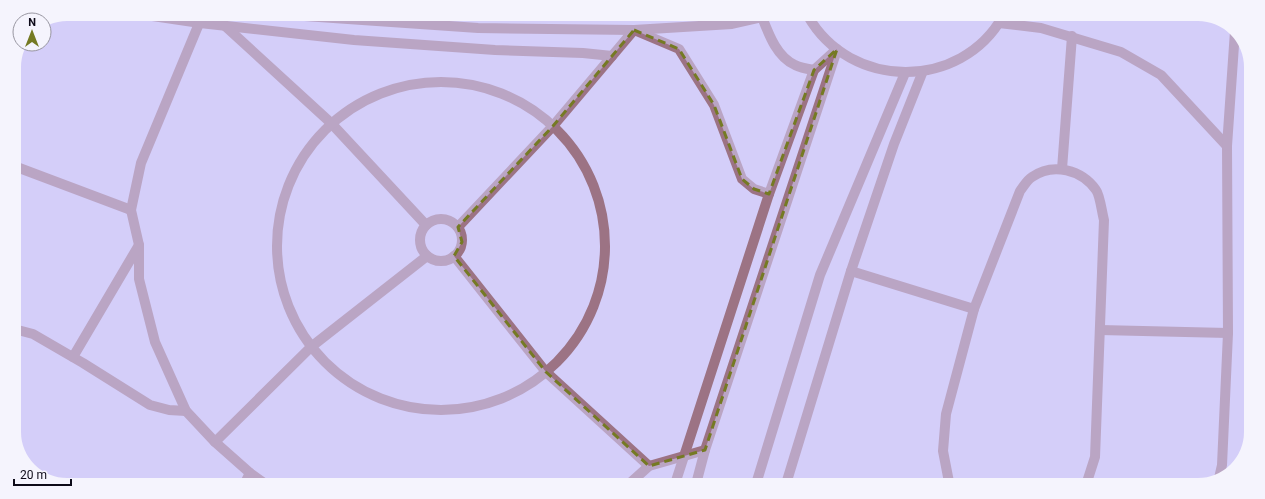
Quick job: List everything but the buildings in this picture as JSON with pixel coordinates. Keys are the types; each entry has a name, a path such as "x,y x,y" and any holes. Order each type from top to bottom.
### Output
{"street":[{"path":"201,21 141,164 131,210 139,246 139,279 155,342 186,411 215,442 256,478"},
{"path":"209,21 225,26 354,40 495,50 583,53 612,56"},
{"path":"220,21 331,123 426,225"},
{"path":"377,21 478,28 634,30 732,24 744,21"},
{"path":"766,21 769,35 782,56 796,66 814,70"},
{"path":"812,21 824,37 837,49 852,59 887,71 905,73 941,67 958,60 982,42 1000,21"},
{"path":"1006,21 1072,36 1121,52 1161,74 1227,146"},
{"path":"458,227 553,126 634,30"},
{"path":"634,30 679,49 714,105 742,179 754,189 769,194"},
{"path":"1062,169 1072,36"},
{"path":"1220,472 1222,465 1228,333 1227,146 1234,38"},
{"path":"677,478 769,194 814,70 837,49"},
{"path":"698,478 705,450 837,49"},
{"path":"789,478 851,271 894,144 923,71"},
{"path":"758,478 820,275 905,73"},
{"path":"422,82 463,83 483,87 520,102 538,113 568,141 591,178 598,198 603,218 605,261 595,302 586,322 562,357 546,372 516,391 488,402 467,408 423,409 402,405 361,389 343,378 311,347 298,329 281,287 277,265 276,243 278,220 291,177 310,145 331,123 352,107 383,92 422,82"},
{"path":"21,169 131,210"},
{"path":"947,478 943,451 946,414 974,310 1020,191 1031,177 1047,169 1062,169 1080,176 1097,191 1104,220 1095,457 1088,478"},
{"path":"444,219 452,222 458,227 462,234 460,250 448,260 434,260 427,256 422,250 420,237 426,225 431,221 444,219"},
{"path":"73,357 139,246"},
{"path":"215,442 311,347 427,256"},
{"path":"454,256 546,372 649,466"},
{"path":"851,271 974,310"},
{"path":"1100,330 1228,333"},
{"path":"21,331 33,334 150,405 169,410 186,411"},
{"path":"636,478 649,466 705,450"},
{"path":"248,478 250,474"}],"highlighted area":[{"path":"634,30 679,49 714,105 742,179 754,189 769,194 814,70 837,49 705,450 649,466 546,372 454,256 462,242 458,227 553,126"}]}
